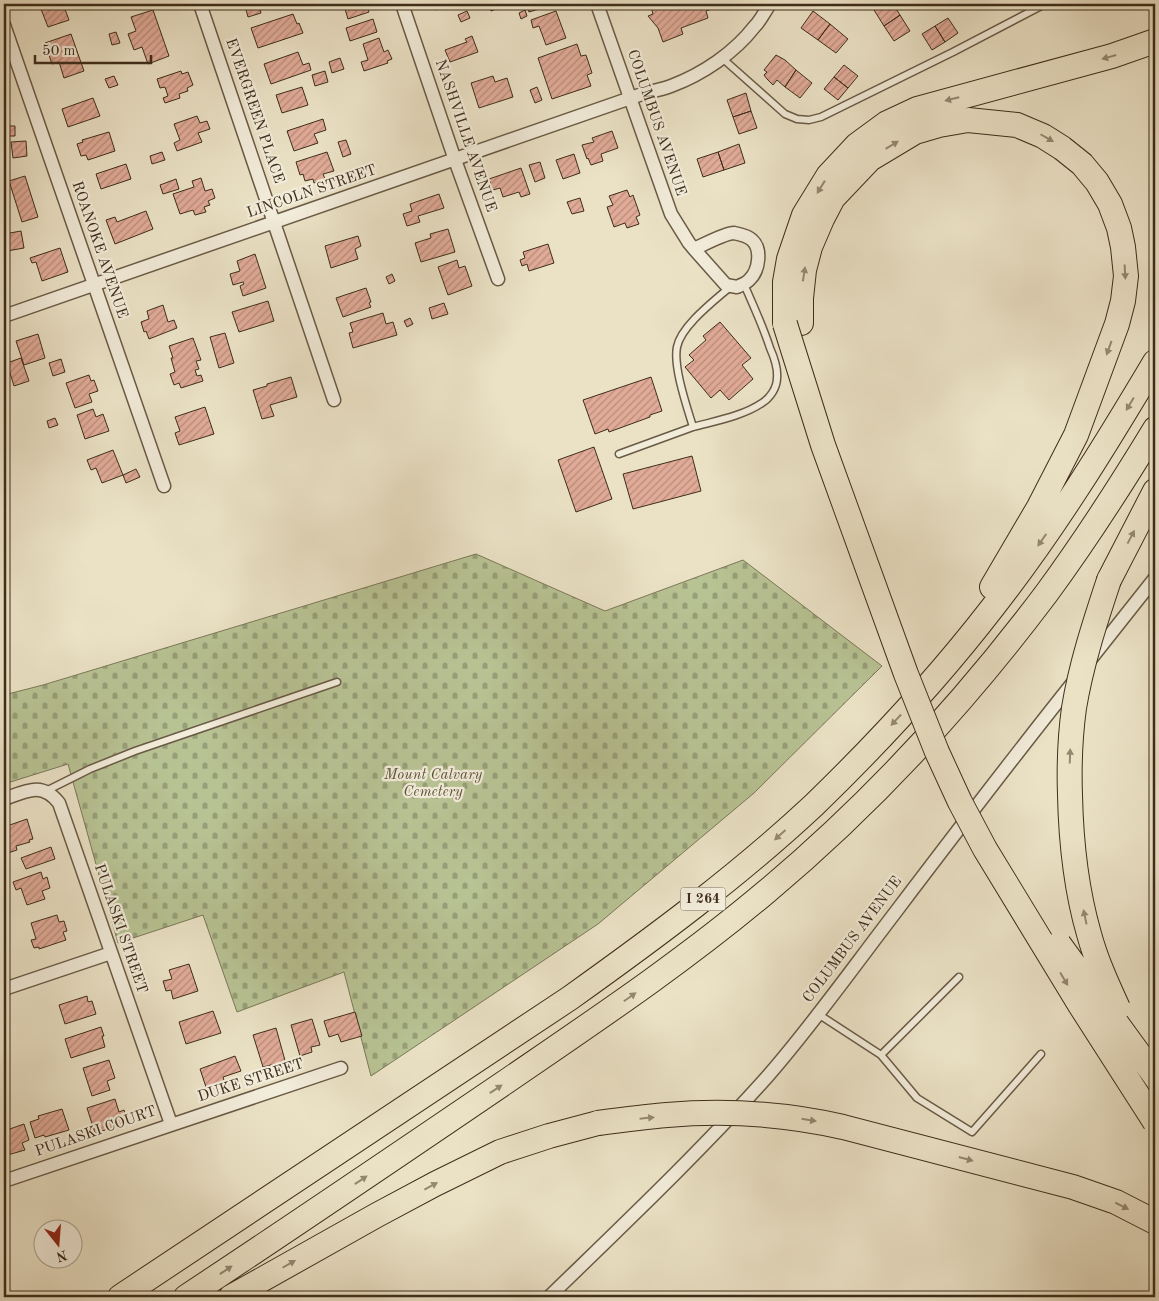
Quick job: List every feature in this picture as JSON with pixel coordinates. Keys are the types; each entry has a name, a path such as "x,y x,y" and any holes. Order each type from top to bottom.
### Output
{"highway":[{"path":"1155,41 1112,56 916,109 887,123 857,145 828,176 804,215 789,259 785,282 793,324 823,445 906,674 937,752 960,802 985,849 1080,1005 1155,1122"},
{"path":"952,658 1039,506 1076,435 1117,324 1123,301 1126,276 1120,228 1110,204 1097,182 1082,164 1043,136 1017,125 968,120 939,125 915,132 870,159 833,198 810,248 804,270 801,298 793,324 824,404 920,673 976,807 1054,937 1155,1074"},
{"name":"I 264","path":"120,1297 570,998 635,952 766,847 813,805 919,696 1005,591 1080,485 1155,362"},
{"name":"I 264","path":"186,1297 612,1009 685,957 800,863 903,762 999,654 1046,594 1082,543 1155,429"},
{"path":"1155,491 1109,580 1094,626 1072,724 1069,776 1073,857 1089,934 1100,968 1120,1013 1155,1074"},
{"path":"231,1297 385,1210 500,1152 598,1123 669,1115 725,1113 768,1115 811,1120 843,1127 1073,1187 1116,1202 1155,1222"}],"street":[{"name":"EVERGREEN PLACE","path":"200,4 334,400"},
{"name":"NASHVILLE AVENUE","path":"402,4 498,279"},
{"name":"COLUMBUS AVENUE","path":"597,4 671,214 689,243 726,285 738,285"},
{"name":"LINCOLN STREET","path":"4,316 672,86 702,72 737,46 756,26 770,4"},
{"name":"ROANOKE AVENUE","path":"4,25 164,486"},
{"path":"694,248 731,233 742,235 752,240 758,252 758,267 750,280 738,285"},
{"name":"COLUMBUS AVENUE","path":"549,1297 626,1222 768,1076 818,1014 1023,745 1155,578"},
{"path":"4,799 30,790 39,789 46,791"},
{"name":"PULASKI STREET","path":"46,791 59,803 171,1124"},
{"path":"4,989 111,953"},
{"name":"DUKE STREET","path":"171,1124 341,1068"},
{"name":"PULASKI COURT","path":"4,1181 171,1124"}],"lane":[{"path":"722,58 781,111 797,119 809,120 821,117 927,65 1045,4"},
{"path":"619,454 693,427 745,412 763,403 773,393 778,379 777,369 764,328 738,285 699,315 684,332 677,347 677,366 693,427"},
{"path":"46,791 90,769 135,751 336,682"},
{"path":"881,1055 959,977"},
{"path":"818,1014 881,1055 917,1098 972,1132 1041,1054"}],"green space":[{"name":"Mount Calvary Cemetery","path":"476,554 605,611 743,560 882,666 754,793 598,924 371,1076 344,972 237,1012 203,915 118,943 68,764 4,784 4,695 43,685"}],"building":[{"path":"39,4 63,4 69,20 48,27"},
{"path":"241,4 276,4 260,9 261,13 248,17 245,6 242,7"},
{"path":"345,4 366,4 369,12 348,19"},
{"path":"434,4 452,4 436,10"},
{"path":"483,4 497,4 499,8 491,11 490,6 474,9 473,7"},
{"path":"526,4 552,4 553,5 529,12"},
{"path":"650,4 673,4 674,7 683,4 713,4 715,8 706,11 708,18 681,28 683,34 663,42 658,28 648,16 653,14"},
{"path":"883,4 893,4 900,15 884,26 874,10"},
{"path":"153,10 169,56 148,64 142,47 134,50 128,34 136,31 131,17"},
{"path":"525,10 527,16 521,19 519,13"},
{"path":"467,11 470,18 461,22 458,15"},
{"path":"556,11 566,38 546,45 539,26 533,28 531,20"},
{"path":"813,11 830,24 818,40 801,28"},
{"path":"293,14 303,33 258,48 251,28"},
{"path":"900,15 910,31 894,41 884,26"},
{"path":"948,18 958,33 945,42 935,26"},
{"path":"373,19 377,32 350,41 346,28"},
{"path":"830,24 848,39 836,53 818,40"},
{"path":"935,26 945,42 932,50 922,34"},
{"path":"116,32 120,43 112,45 109,34"},
{"path":"71,34 84,71 64,78 59,62 52,64 45,43"},
{"path":"472,36 478,52 450,62 445,50 467,42 465,39"},
{"path":"379,38 384,52 388,50 392,59 387,61 388,63 364,71 361,62 368,60 363,44"},
{"path":"577,44 581,56 586,55 592,73 587,75 591,86 552,99 538,58"},
{"path":"298,52 303,65 309,63 311,70 271,84 264,64"},
{"path":"776,55 796,70 785,87 777,80 773,85 764,75 767,72 764,70"},
{"path":"340,58 344,69 332,73 329,62"},
{"path":"844,65 858,76 848,88 834,77"},
{"path":"796,70 812,83 800,98 785,87"},
{"path":"181,71 182,74 188,72 193,85 187,88 188,91 179,94 180,98 165,103 163,98 168,96 165,87 160,88 157,79"},
{"path":"325,71 328,82 315,86 312,75"},
{"path":"114,76 118,85 109,88 105,79"},
{"path":"493,76 495,82 507,78 513,97 479,108 471,83"},
{"path":"834,77 848,88 838,100 824,89"},
{"path":"302,87 308,105 282,113 276,95"},
{"path":"537,87 542,100 535,103 530,90"},
{"path":"746,93 751,111 733,117 727,100"},
{"path":"93,98 100,116 68,127 62,109"},
{"path":"751,111 757,128 739,134 733,117"},
{"path":"197,116 200,123 207,121 210,129 198,133 202,142 177,151 174,143 180,140 174,124"},
{"path":"323,119 326,130 314,134 318,143 294,151 287,131"},
{"path":"4,126 15,126 15,136 4,136"},
{"path":"612,131 618,148 601,154 603,161 591,165 582,145 594,142 592,138"},
{"path":"109,132 115,151 88,160 86,155 81,156 77,144 83,142 82,140"},
{"path":"346,140 351,154 343,157 338,142"},
{"path":"26,141 27,156 13,158 11,142"},
{"path":"739,144 745,163 724,170 718,152"},
{"path":"162,152 165,160 152,164 150,156"},
{"path":"327,152 334,171 323,174 325,179 314,183 313,179 305,181 303,174 300,175 296,162"},
{"path":"718,152 724,170 703,177 697,159"},
{"path":"574,154 580,173 563,179 556,160"},
{"path":"540,162 545,178 535,182 529,165"},
{"path":"126,164 131,179 101,189 96,174"},
{"path":"521,168 530,194 521,197 519,192 503,197 500,188 493,190 489,179"},
{"path":"25,176 38,217 22,222 9,181"},
{"path":"201,178 205,191 212,189 215,198 208,201 210,205 204,207 206,212 195,215 193,210 180,214 173,194 194,187 192,181"},
{"path":"176,179 179,189 163,194 160,185"},
{"path":"627,190 630,197 633,195 640,215 636,217 639,224 627,228 625,223 614,227 607,207 613,205 609,196"},
{"path":"439,194 444,208 418,216 420,222 407,226 403,214 412,211 410,204"},
{"path":"580,198 584,211 572,214 567,202"},
{"path":"146,211 153,229 115,244 106,220 115,217 117,222"},
{"path":"448,229 455,252 421,262 415,243 431,238 430,234"},
{"path":"21,231 24,248 7,251 4,234"},
{"path":"358,236 361,246 355,249 358,259 331,268 325,246"},
{"path":"548,244 554,263 529,271 527,264 522,266 520,260 525,258 523,252"},
{"path":"60,248 68,272 42,281 36,262 32,263 30,258"},
{"path":"255,254 266,288 243,296 240,286 244,284 243,282 233,285 230,274 240,271 237,261"},
{"path":"457,260 459,268 465,266 472,286 448,295 438,267"},
{"path":"392,274 395,281 389,284 386,277"},
{"path":"366,288 371,307 343,317 336,298"},
{"path":"268,301 274,321 239,332 232,312"},
{"path":"444,303 448,314 432,319 429,308"},
{"path":"163,305 168,322 174,320 177,328 149,339 146,331 144,332 141,322 149,319 147,311"},
{"path":"383,313 386,324 393,322 397,335 353,348 349,333 353,332 350,323"},
{"path":"410,318 413,324 407,327 404,321"},
{"path":"720,322 751,358 742,365 753,379 729,400 720,390 711,398 685,367 694,360 689,355 706,340 703,336"},
{"path":"225,333 234,363 219,368 210,337"},
{"path":"38,334 45,358 24,365 16,341"},
{"path":"193,338 201,360 196,361 199,369 195,370 197,376 201,375 203,381 181,388 179,383 174,385 170,374 175,372 169,346"},
{"path":"21,358 29,381 14,386 7,363"},
{"path":"61,359 65,372 53,376 49,363"},
{"path":"89,375 91,381 94,380 98,391 89,394 92,402 75,408 66,383"},
{"path":"291,377 297,397 270,405 274,416 262,419 253,390"},
{"path":"651,377 662,411 609,432 608,429 595,434 583,400"},
{"path":"205,407 214,434 179,445 175,433 180,431 175,417"},
{"path":"93,409 96,417 103,414 109,431 85,439 77,415"},
{"path":"55,418 58,425 49,428 47,421"},
{"path":"594,447 612,499 576,512 558,460"},
{"path":"113,450 123,475 102,483 96,468 91,470 87,460"},
{"path":"692,456 701,491 633,509 623,474"},
{"path":"136,469 140,477 126,483 123,475"},
{"path":"27,819 33,839 29,840 30,842 16,846 17,850 5,854 4,827"},
{"path":"51,847 55,859 26,869 21,858"},
{"path":"41,872 43,879 47,877 50,888 42,891 45,899 27,905 21,888 16,890 13,882"},
{"path":"57,915 59,922 64,921 67,931 63,932 66,940 39,949 39,947 34,948 31,940 36,939 31,923"},
{"path":"189,964 198,991 173,999 171,990 166,991 163,981 172,979 169,970"},
{"path":"87,996 88,1002 92,1001 96,1014 65,1024 59,1005"},
{"path":"213,1011 221,1033 186,1044 179,1022"},
{"path":"355,1012 362,1036 341,1042 338,1034 329,1037 324,1021"},
{"path":"312,1019 320,1045 311,1047 312,1052 300,1056 291,1025"},
{"path":"101,1027 105,1047 71,1058 65,1039"},
{"path":"276,1028 286,1064 276,1067 275,1064 263,1067 253,1035"},
{"path":"235,1056 241,1071 223,1077 225,1084 207,1090 200,1069"},
{"path":"109,1060 115,1078 107,1081 110,1090 92,1096 83,1068"},
{"path":"115,1099 119,1112 124,1110 128,1123 95,1133 87,1108"},
{"path":"62,1109 69,1130 35,1138 30,1122 39,1119 38,1116"},
{"path":"24,1124 29,1140 22,1143 25,1150 4,1156 4,1131"}]}
